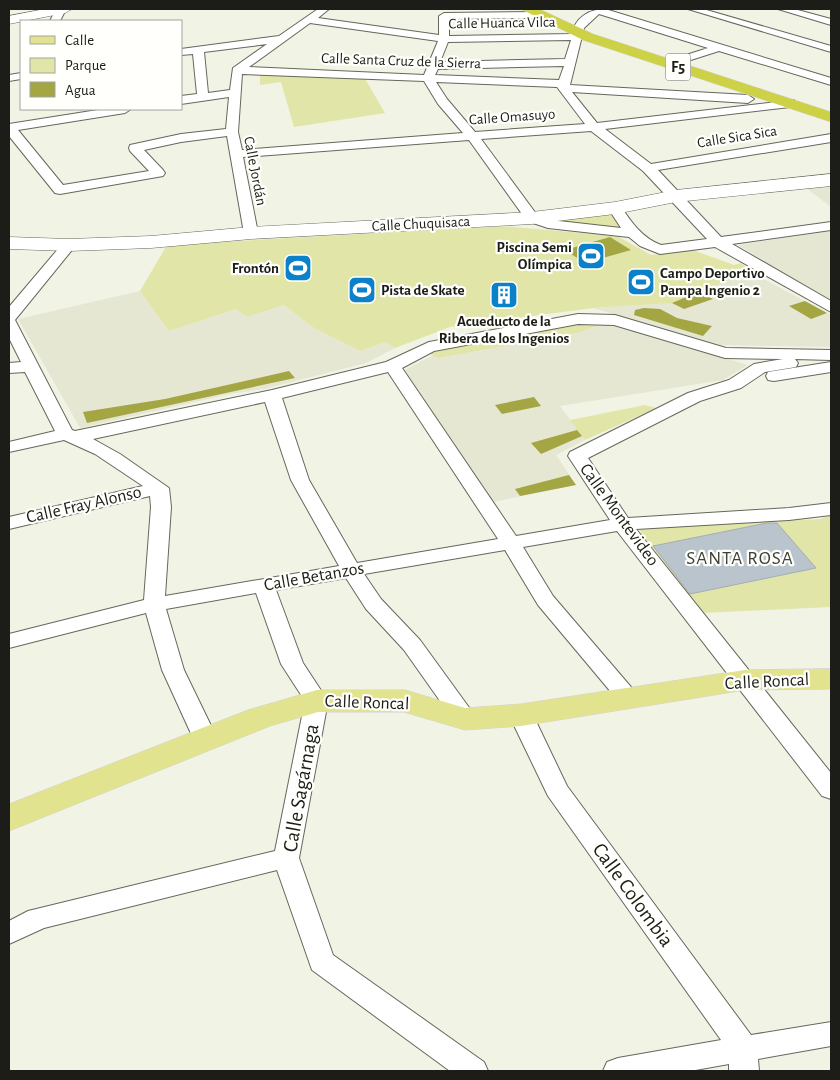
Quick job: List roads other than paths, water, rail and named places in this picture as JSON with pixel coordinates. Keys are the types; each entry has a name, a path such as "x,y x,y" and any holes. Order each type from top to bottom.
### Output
{"highway":[{"name":"F5","path":"535,12 577,34 831,117"}],"main road":[{"path":"9,20 61,12"},
{"name":"Calle Chuquisaca","path":"9,243 69,245 151,242 251,233 532,218 615,208 676,196 831,180"},
{"name":"Calle Roncal","path":"9,818 206,738 259,718 317,701 405,701 465,718 521,715 745,680 831,679"}],"street":[{"path":"237,70 280,38 324,9"},
{"path":"831,82 599,9 580,25 563,86 594,126 648,168 718,243 831,307"},
{"path":"693,9 831,49"},
{"path":"783,9 831,22"},
{"path":"535,12 444,16 444,39 435,66 428,79 442,101 472,136 532,218 548,224 630,233"},
{"name":"Calle Huanca Vilca","path":"309,20 444,39 577,34"},
{"path":"182,52 280,38"},
{"path":"668,64 721,47"},
{"path":"198,50 203,97"},
{"path":"435,66 570,62"},
{"name":"Calle Santa Cruz de la Sierra","path":"237,70 563,86 786,102"},
{"name":"Calle Jordán","path":"237,70 232,132 251,233"},
{"path":"182,100 235,92"},
{"name":"Calle Omasuyo","path":"235,154 594,126 786,102"},
{"path":"110,110 65,113 9,128 60,190 158,173 135,148 180,138 232,132"},
{"name":"Calle Sica Sica","path":"648,168 831,138"},
{"path":"615,208 630,233 650,247 660,250 831,226"},
{"path":"9,317 69,245"},
{"path":"9,296 31,290"},
{"path":"9,447 272,394 392,366 429,347 578,319 614,320 725,353 831,355"},
{"path":"9,322 70,436 159,488 161,507 154,604 173,670 206,738"},
{"name":"Calle Montevideo","path":"831,355 760,368 736,384 694,397 577,456 622,524 831,790"},
{"path":"9,368 32,366"},
{"path":"392,366 511,543 545,600 629,699"},
{"path":"736,384 831,367"},
{"path":"272,394 300,480 351,570 373,604 412,645 465,718"},
{"name":"Calle Fray Alonso","path":"9,522 159,488"},
{"name":"Calle Betanzos","path":"9,641 154,604 622,524 788,514 831,509"},
{"name":"Calle Sagárnaga","path":"264,586 292,664 317,701 286,858 322,962 473,1071"},
{"name":"Calle Colombia","path":"521,715 557,790 744,1060"},
{"path":"9,933 38,919 286,858"},
{"path":"618,1071 744,1060 831,1034"}],"water":[{"name":"Piscina Semi Olímpica","path":"610,237 631,250 585,263 565,250"},
{"path":"698,292 713,299 684,309 672,303"},
{"path":"805,301 827,313 811,319 789,306"},
{"path":"644,308 660,309 677,318 712,326 703,336 634,315 635,310"},
{"path":"289,371 295,378 87,423 83,412 165,399"},
{"path":"534,397 541,406 502,414 495,405"},
{"path":"577,430 582,436 541,454 531,443"},
{"path":"569,475 576,485 520,496 515,489"}],"place":[{"name":"Piscina Semi Olímpica","path":"591,256"},
{"name":"Frontón","path":"298,268"},
{"name":"Campo Deportivo Pampa Ingenio 2","path":"641,282"},
{"name":"Pista de Skate","path":"362,290"},
{"name":"Acueducto de la Ribera de los Ingenios","path":"504,295"}],"district":[{"name":"SANTA ROSA","path":"740,558"}]}
